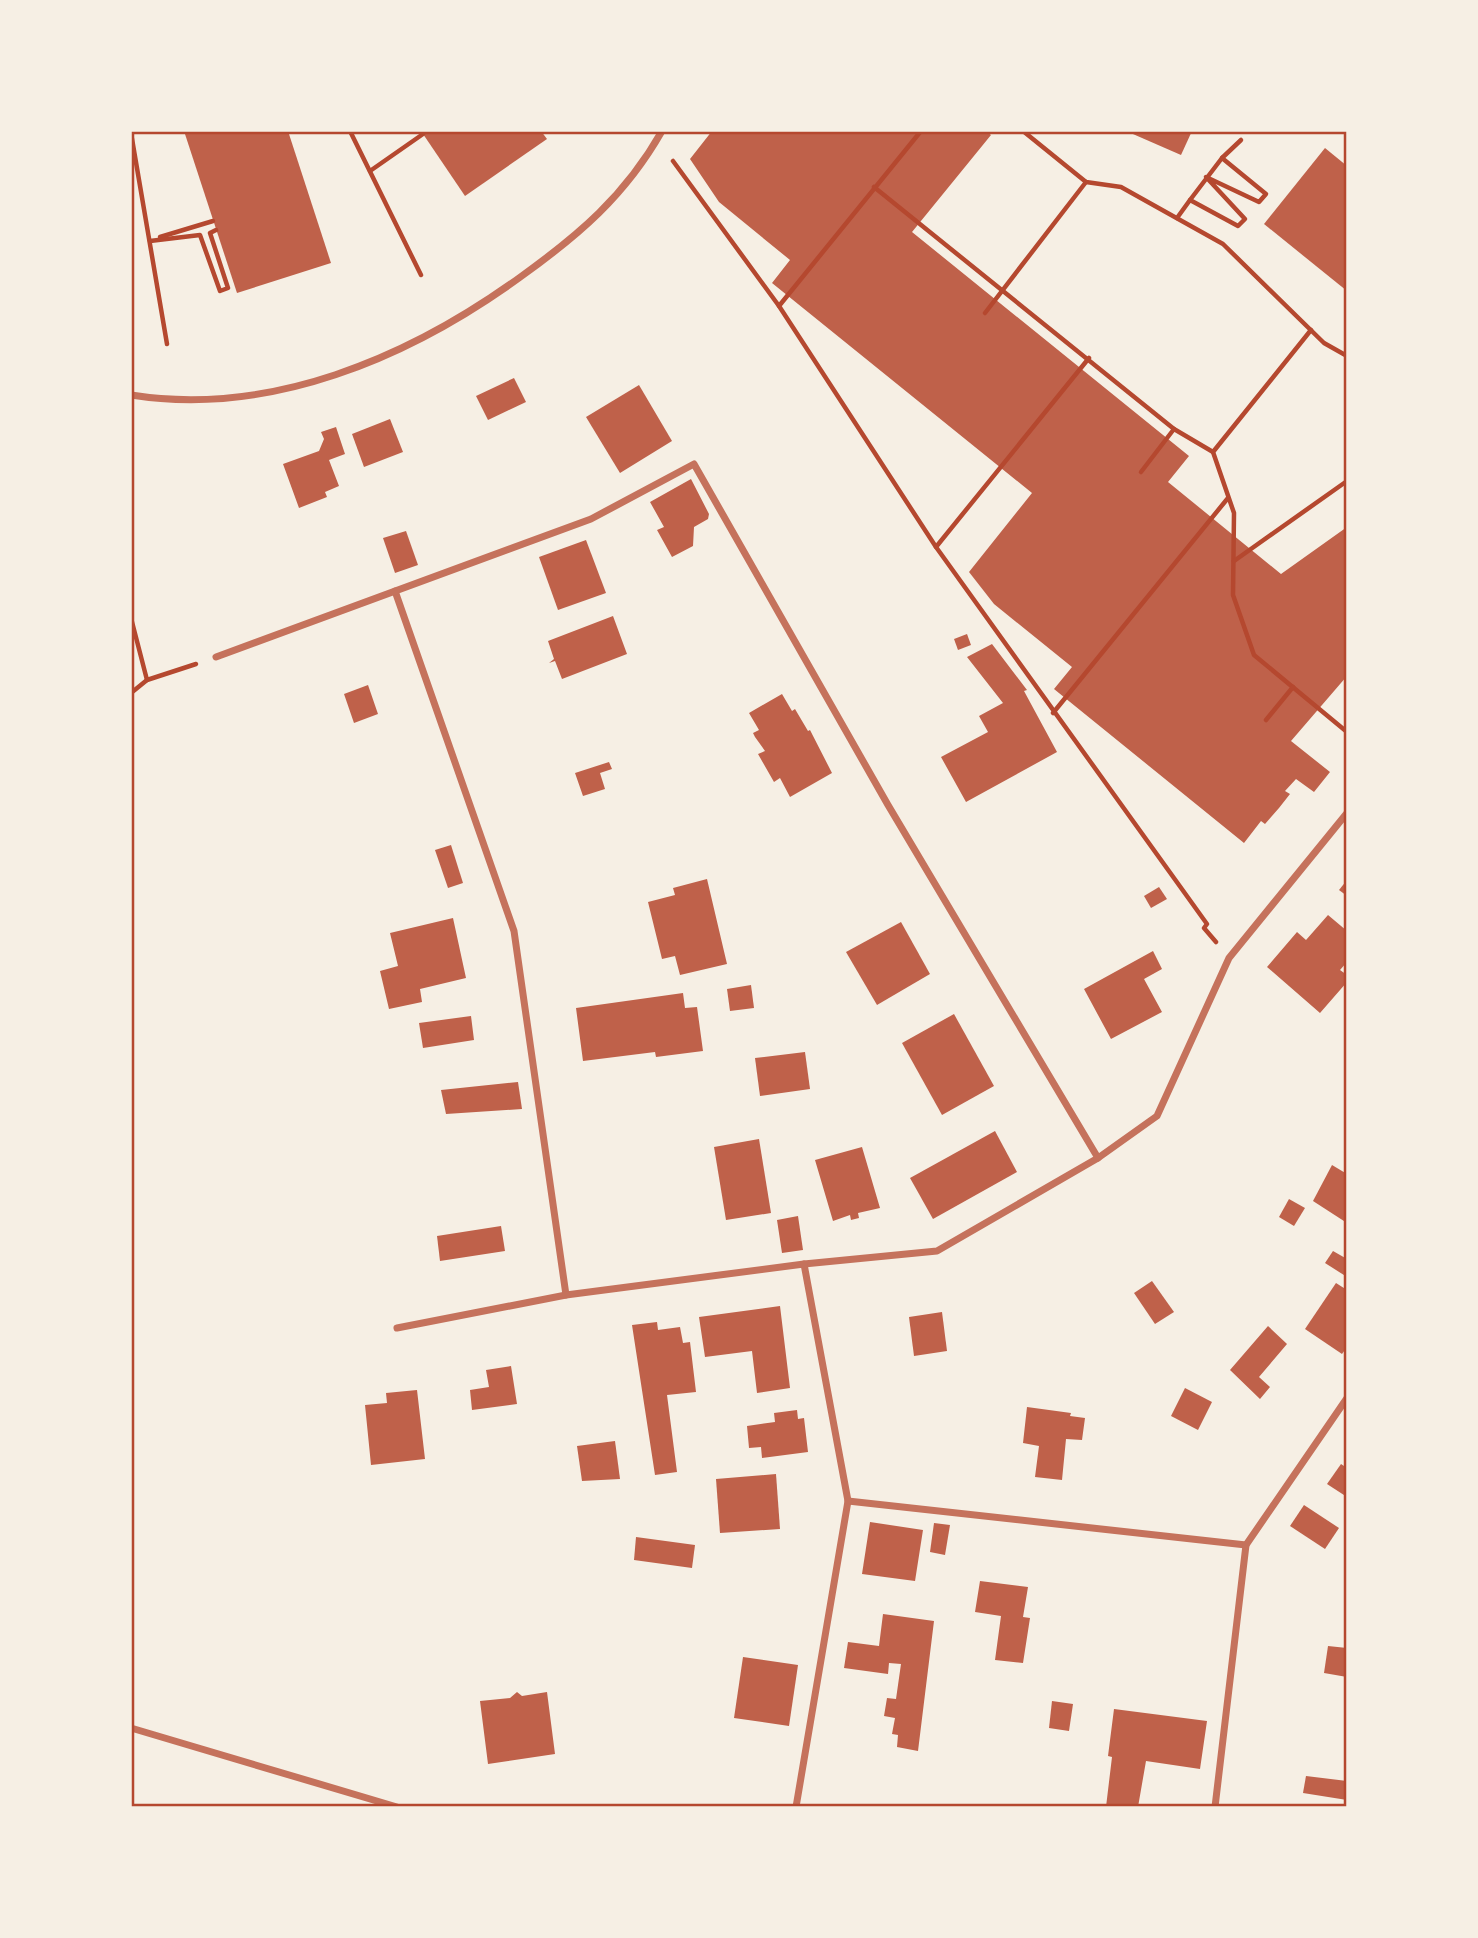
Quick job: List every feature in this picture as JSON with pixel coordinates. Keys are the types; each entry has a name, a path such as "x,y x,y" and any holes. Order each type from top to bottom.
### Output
{"street":[{"path":"131,396 155,399 244,396 323,379 415,343 475,310 566,244 603,211 641,168 662,131"},
{"path":"216,657 591,519 694,464 888,805 1098,1158"},
{"path":"395,591 514,932 566,1295"},
{"path":"397,1328 566,1295 804,1264 937,1251 1098,1158 1157,1116 1229,958 1347,813"},
{"path":"796,1807 848,1501 804,1264"},
{"path":"1215,1807 1246,1545 1347,1398"},
{"path":"848,1501 1246,1545"},
{"path":"131,1728 397,1807"}],"path":[{"path":"350,131 421,275"},
{"path":"779,306 921,131"},
{"path":"1023,131 1086,182 1121,187 1223,244 1311,330 1347,356"},
{"path":"131,133 167,344"},
{"path":"370,171 422,134"},
{"path":"1177,218 1206,177 1241,140"},
{"path":"1206,177 1259,202 1266,194 1223,158"},
{"path":"673,161 779,306 936,547 1207,924"},
{"path":"1190,200 1238,226 1245,219 1206,177"},
{"path":"985,313 1086,182"},
{"path":"874,187 1004,289 1174,429 1213,452 1234,513 1233,595 1254,655 1347,732"},
{"path":"150,241 213,221"},
{"path":"150,241 201,235 220,291 228,288 210,233 216,230"},
{"path":"1213,452 1311,330"},
{"path":"936,547 1089,358"},
{"path":"1141,472 1174,429"},
{"path":"1233,561 1347,481"},
{"path":"1054,713 1228,498"},
{"path":"131,618 147,680"},
{"path":"131,693 147,680 216,657"},
{"path":"1266,720 1293,687"}],"building":[{"path":"184,131 288,131 331,263 237,293"},
{"path":"421,131 541,131 547,139 465,196"},
{"path":"712,131 986,131 991,135 912,232 1189,456 1168,482 1281,574 1347,527 1347,676 1291,741 1330,772 1314,792 1296,779 1285,791 1290,794 1279,808 1265,824 1261,821 1244,843 1054,689 1072,667 994,604 969,572 1032,493 772,283 790,260 719,202 690,159"},
{"path":"1126,131 1192,131 1181,155"},
{"path":"1325,148 1347,166 1347,291 1264,224"},
{"path":"514,378 526,402 488,420 476,396"},
{"path":"639,385 672,441 620,473 586,417"},
{"path":"390,419 403,452 364,467 352,434"},
{"path":"336,427 345,454 329,460 339,486 325,492 327,497 299,508 283,464 319,451 324,439 321,432"},
{"path":"691,479 709,514 708,519 694,527 693,546 672,557 657,530 664,527 650,502"},
{"path":"406,531 418,565 395,573 383,538"},
{"path":"586,540 606,593 558,610 539,557"},
{"path":"613,616 627,654 562,679 555,661 549,663 554,659 548,641"},
{"path":"967,634 971,645 958,650 954,639"},
{"path":"992,644 1027,690 1024,691 1057,752 966,802 941,757 988,732 979,716 1003,703 967,657"},
{"path":"368,685 378,714 354,723 344,694"},
{"path":"782,694 792,711 795,709 808,731 810,730 832,773 790,797 780,778 774,782 758,754 765,751 753,733 759,730 749,713"},
{"path":"609,762 612,769 600,773 605,789 583,796 575,773"},
{"path":"451,845 463,883 448,888 435,850"},
{"path":"707,879 727,964 680,975 675,956 662,959 648,902 675,895 673,888"},
{"path":"1347,880 1347,896 1339,890"},
{"path":"1159,887 1167,899 1151,908 1144,896"},
{"path":"1328,915 1347,931 1347,962 1340,970 1347,975 1347,982 1320,1013 1267,967 1297,932 1306,940"},
{"path":"453,918 466,978 420,989 422,1002 389,1009 380,971 398,966 390,933"},
{"path":"901,922 930,974 877,1005 846,952"},
{"path":"1153,951 1162,969 1144,979 1162,1012 1111,1039 1084,989"},
{"path":"751,985 754,1008 730,1011 727,989"},
{"path":"683,993 685,1008 697,1007 703,1051 656,1057 655,1052 583,1061 576,1008"},
{"path":"954,1014 994,1086 942,1115 902,1043"},
{"path":"471,1016 474,1040 423,1048 419,1023"},
{"path":"805,1052 810,1089 760,1096 755,1058"},
{"path":"518,1082 522,1109 446,1114 441,1090"},
{"path":"995,1131 1017,1172 933,1219 910,1178"},
{"path":"759,1139 771,1213 726,1220 714,1147"},
{"path":"862,1147 880,1208 858,1213 859,1218 851,1220 850,1215 833,1221 815,1160"},
{"path":"1332,1165 1347,1174 1347,1223 1313,1201"},
{"path":"1289,1199 1305,1208 1294,1226 1279,1217"},
{"path":"798,1216 803,1250 782,1253 777,1220"},
{"path":"501,1226 505,1251 440,1261 437,1236"},
{"path":"1333,1251 1347,1259 1347,1277 1325,1263"},
{"path":"1152,1281 1174,1312 1155,1324 1134,1293"},
{"path":"1336,1283 1347,1290 1347,1347 1342,1354 1305,1329"},
{"path":"780,1306 790,1388 757,1393 752,1351 705,1357 699,1317"},
{"path":"942,1312 947,1351 914,1356 909,1317"},
{"path":"657,1322 658,1330 680,1327 683,1343 690,1342 696,1392 667,1395 677,1472 655,1475 632,1325"},
{"path":"1268,1326 1287,1344 1259,1377 1270,1387 1260,1399 1230,1370"},
{"path":"511,1366 517,1404 472,1410 470,1390 489,1387 486,1370"},
{"path":"1185,1388 1212,1402 1198,1430 1171,1416"},
{"path":"417,1390 425,1459 371,1465 365,1405 387,1403 386,1393"},
{"path":"1027,1407 1071,1413 1070,1416 1085,1418 1082,1440 1066,1439 1062,1480 1035,1477 1039,1446 1023,1443"},
{"path":"797,1410 798,1419 804,1418 808,1452 762,1458 761,1447 749,1448 747,1426 775,1422 774,1413"},
{"path":"615,1441 620,1479 582,1481 577,1446"},
{"path":"1341,1464 1347,1468 1347,1497 1327,1484"},
{"path":"776,1474 780,1529 720,1533 716,1479"},
{"path":"1304,1505 1339,1528 1325,1549 1290,1526"},
{"path":"870,1522 923,1530 915,1581 862,1574"},
{"path":"934,1523 950,1525 945,1555 930,1552"},
{"path":"636,1537 695,1545 692,1568 634,1560"},
{"path":"980,1581 1028,1587 1023,1617 1030,1618 1023,1663 995,1660 1001,1616 975,1612"},
{"path":"883,1614 934,1621 918,1751 897,1747 898,1735 892,1734 895,1718 884,1716 887,1698 896,1699 901,1664 889,1663 888,1674 844,1668 848,1642 879,1646"},
{"path":"1328,1646 1347,1648 1347,1677 1324,1673"},
{"path":"743,1657 798,1665 789,1726 734,1718"},
{"path":"517,1692 522,1696 547,1692 555,1754 488,1764 480,1701 510,1698"},
{"path":"1052,1701 1073,1704 1069,1731 1049,1728"},
{"path":"1114,1709 1207,1721 1200,1769 1146,1761 1138,1807 1106,1807 1112,1757 1108,1756"},
{"path":"1306,1776 1347,1781 1347,1800 1303,1793"}]}
